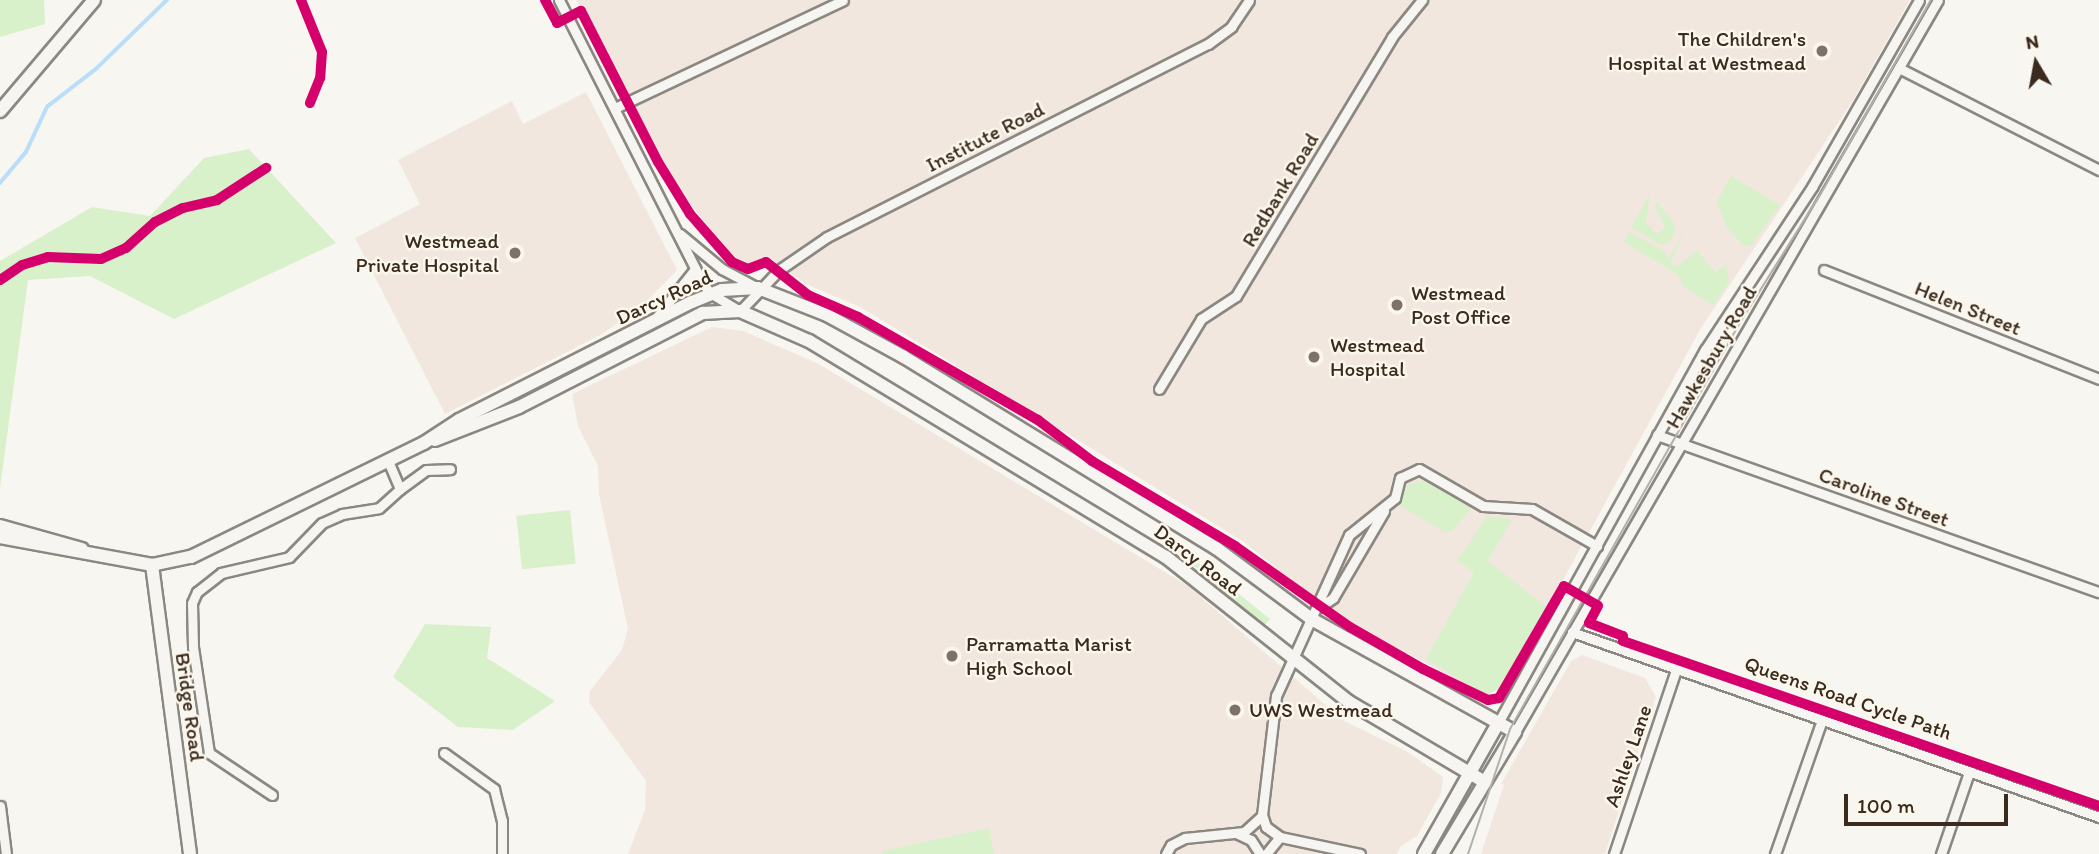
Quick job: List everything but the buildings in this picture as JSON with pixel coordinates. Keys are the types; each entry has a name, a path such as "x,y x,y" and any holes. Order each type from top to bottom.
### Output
{"street":[{"path":"0,111 94,0"},
{"path":"559,0 695,270 710,293 740,311"},
{"path":"615,108 842,0"},
{"name":"Institute Road","path":"740,311 758,288 827,237 1208,44 1231,26 1249,0"},
{"name":"Redbank Road","path":"1159,389 1201,319 1236,296 1392,37 1422,0"},
{"name":"Hawkesbury Road","path":"1424,854 1725,316 1812,187 1919,0"},
{"name":"Hawkesbury Road","path":"1442,854 1938,0"},
{"path":"1899,68 2099,170"},
{"path":"678,233 722,269 758,288"},
{"path":"652,322 695,270"},
{"name":"Helen Street","path":"1824,270 2099,379"},
{"name":"Darcy Road","path":"0,537 50,549 152,565 191,557 226,543 424,443 459,420 710,293 758,288 827,315 904,357 1216,548 1313,620 1498,723"},
{"name":"Darcy Road","path":"424,443 465,432 703,313 740,311 809,341 1166,557 1293,661 1349,702 1483,781"},
{"path":"548,376 592,360 610,361"},
{"name":"Caroline Street","path":"1657,435 2099,592"},
{"path":"388,461 400,489"},
{"path":"272,794 209,753 193,647 191,604 197,592 221,573 289,557 322,523 342,514 379,508 426,470 450,468"},
{"path":"1320,607 1320,592 1349,535 1395,498 1400,478 1419,469 1483,506 1532,509 1597,545"},
{"path":"1360,854 1280,837 1266,827 1262,816 1272,714 1293,661 1320,607 1333,598 1386,507"},
{"name":"Darcy Road","path":"0,526 54,538 95,554"},
{"name":"Bridge Road","path":"152,565 190,854"},
{"path":"1572,632 2099,817"},
{"name":"Ashley Lane","path":"1614,854 1676,670"},
{"path":"1775,854 1822,720"},
{"path":"1498,723 1515,732"},
{"path":"444,753 494,789 502,821 502,854"},
{"path":"1941,854 1969,772"},
{"path":"0,806 6,854"},
{"path":"1167,854 1185,838 1236,834 1251,829 1262,816"},
{"path":"1236,834 1251,840 1260,854"},
{"path":"1266,854 1280,837"}],"shaded area":[{"name":"Westmead Hospital","path":"576,0 1910,0 1852,102 1701,328 1505,686 1486,695 1336,616 1244,542 862,308 806,284 768,257 748,265 731,259 656,156"},
{"name":"Westmead Private Hospital","path":"586,92 677,270 641,307 602,334 445,414 355,238 420,204 398,160 512,101 523,124"},
{"path":"712,327 743,331 817,363 1188,586 1344,721 1408,752 1443,777 1441,793 1417,836 1401,846 1397,854 628,854 645,810 646,781 589,702 590,691 622,650 628,629 599,494 598,466 578,426 572,394"},
{"path":"1582,655 1645,678 1656,697 1605,854 1481,854 1504,785 1501,784 1571,661"}],"green space":[{"path":"0,0 44,0 45,24 0,37"},
{"path":"249,149 336,243 174,319 90,276 28,280 0,488 0,261 92,207 150,216 204,158"},
{"path":"1731,176 1780,205 1751,246 1744,246 1726,227 1717,201"},
{"path":"1650,194 1646,223 1657,234 1665,228 1655,207 1657,201 1674,223 1675,232 1668,244 1659,244 1631,227"},
{"path":"1686,229 1670,264 1677,267 1697,250 1715,272 1726,265 1729,281 1714,305 1685,288 1677,274 1624,242 1629,232 1663,250 1669,258"},
{"path":"1428,480 1469,503 1470,510 1452,531 1444,532 1399,505 1401,493 1409,484"},
{"path":"570,510 576,564 522,569 516,516"},
{"path":"1487,516 1512,519 1488,561 1548,608 1505,686 1486,695 1426,659 1474,572 1457,561"},
{"path":"1173,547 1209,570 1270,619 1262,628"},
{"path":"425,624 491,627 487,658 555,701 513,730 458,727 393,677"},
{"path":"989,828 994,854 883,854 882,851"}],"waterway":[{"path":"0,183 26,152 47,107 96,69 167,0"}],"tram line":[{"path":"1468,854 1510,729 1739,324 1820,195 1931,0"}],"cycle path":[{"path":"301,0 322,52 320,78 310,103"},
{"name":"Queens Road Cycle Path","path":"545,0 557,23 581,11 658,162 690,214 732,262 748,269 766,262 808,295 858,317 1038,420 1092,461 1235,546 1350,627 1423,669 1488,700 1499,698 1564,586 1598,606 1589,623 1623,636 1623,641 2099,806"},
{"path":"0,280 22,265 48,257 101,259 126,248 155,222 183,208 217,200 266,168"}],"place":[{"name":"The Children's Hospital at Westmead","path":"1822,51"},
{"name":"Westmead Private Hospital","path":"515,253"},
{"name":"Westmead Post Office","path":"1397,305"},
{"name":"Westmead Hospital","path":"1314,357"},
{"name":"Parramatta Marist High School","path":"952,656"},
{"name":"UWS Westmead","path":"1235,710"}]}
